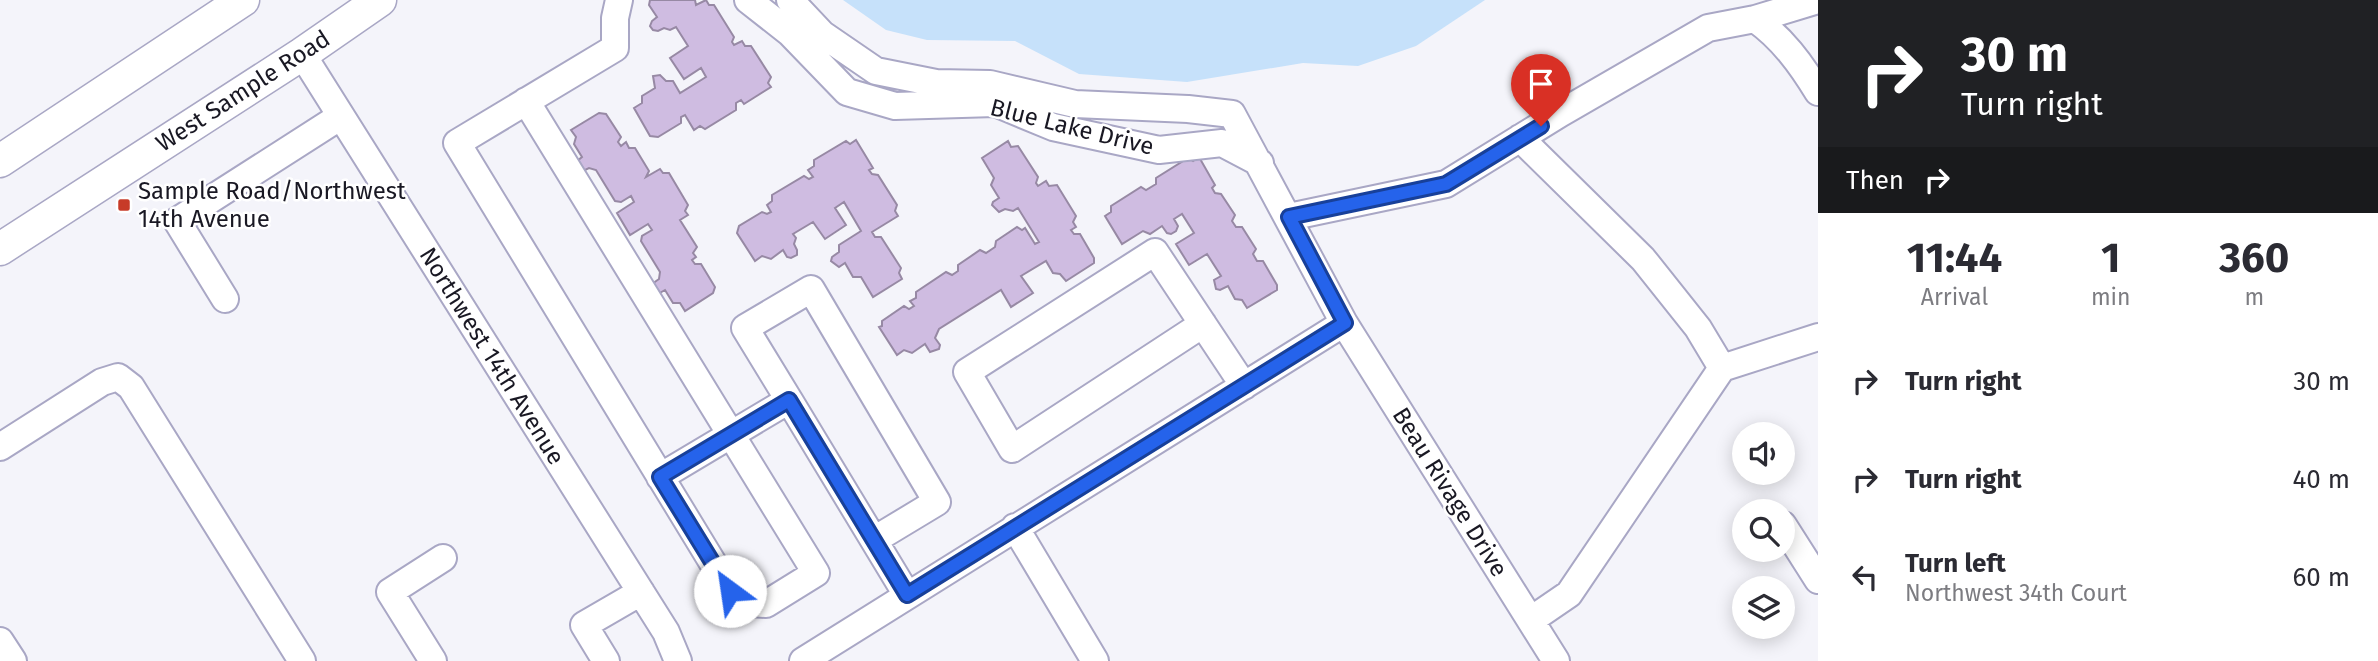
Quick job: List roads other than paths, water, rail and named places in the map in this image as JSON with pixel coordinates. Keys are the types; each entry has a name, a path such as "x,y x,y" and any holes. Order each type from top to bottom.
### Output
{"main road":[{"path":"0,161 243,0"},
{"name":"West Sample Road","path":"0,249 303,54 380,0"}],"street":[{"path":"526,101 817,573 766,604 750,603 730,591 457,143 526,101 615,48 615,18 619,0"},
{"name":"Blue Lake Drive","path":"748,0 790,33 847,92 895,106 995,103 1053,127 1159,150 1222,143 1260,163"},
{"name":"Blue Lake Drive","path":"790,0 822,34 876,71 936,83 990,84 1075,104 1188,108 1233,114 1345,323"},
{"path":"1289,217 1446,184 1708,28 1755,19 1818,0"},
{"path":"1755,19 1774,32 1818,92"},
{"name":"Northwest 14th Avenue","path":"303,54 666,632 678,661"},
{"path":"225,299 177,221 341,116"},
{"path":"1520,138 1643,259 1698,328 1722,368"},
{"path":"1203,324 1012,449 967,372 1155,252 1203,324 1244,386"},
{"path":"874,540 937,502 811,289 746,328 907,595"},
{"path":"803,661 1345,323"},
{"name":"Beau Rivage Drive","path":"1345,323 1556,661"},
{"path":"1531,620 1569,594 1722,368 1818,337"},
{"path":"4,435 102,382 118,377 131,387 302,661"},
{"path":"660,477 789,400"},
{"path":"1014,527 1095,661"},
{"path":"1795,544 1818,580"},
{"path":"433,661 390,592 443,558"},
{"path":"606,661 584,625 641,592"},
{"path":"0,640 13,661"}],"water":[{"path":"843,0 1485,0 1416,46 1358,66 1303,63 1187,82 1079,74 1015,41 927,40 886,30"}],"place":[{"name":"Sample Road/Northwest 14th Avenue","path":"124,205"}]}
